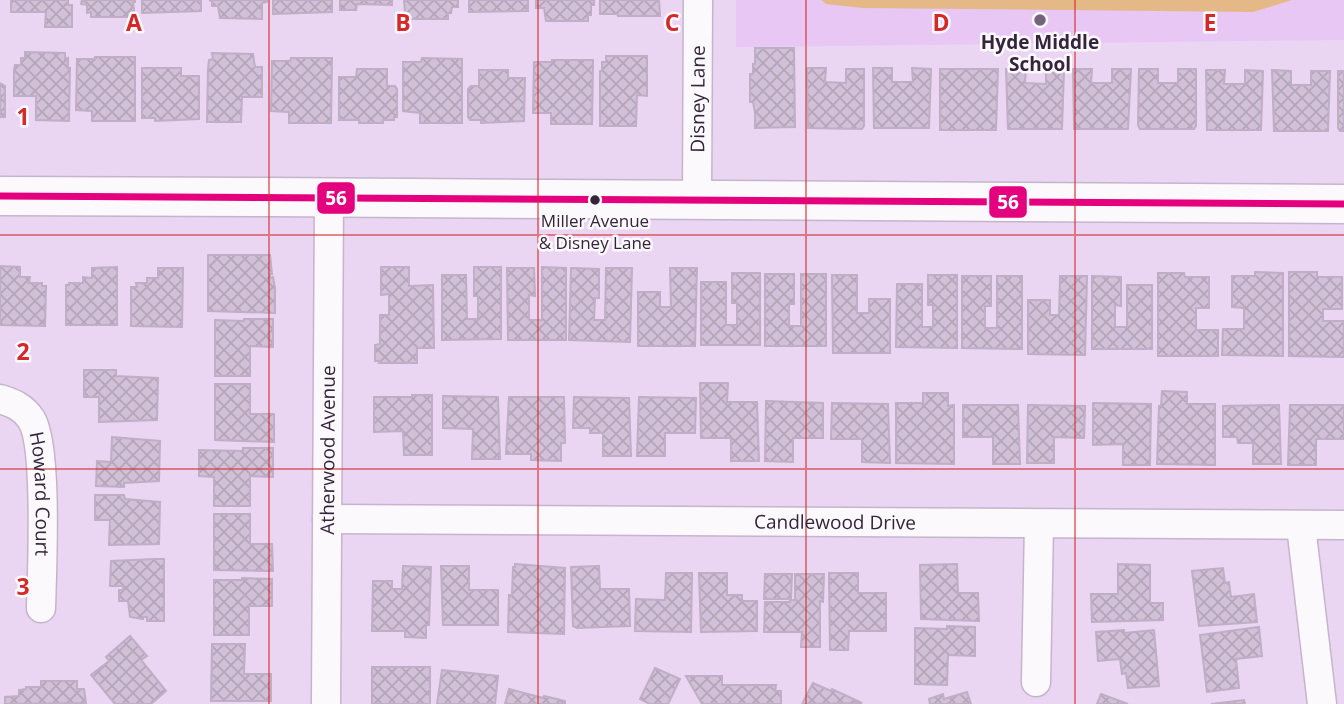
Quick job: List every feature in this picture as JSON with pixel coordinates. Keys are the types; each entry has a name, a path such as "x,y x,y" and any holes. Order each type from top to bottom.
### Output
{"main road":[{"path":"0,196 1344,204"}],"street":[{"name":"Disney Lane","path":"697,199 698,0"},
{"name":"Atherwood Avenue","path":"326,704 329,198"},
{"name":"Howard Court","path":"0,398 17,404 31,418 40,449 41,608"},
{"name":"Candlewood Drive","path":"327,519 1344,525"},
{"path":"1036,682 1039,524"},
{"path":"1301,526 1322,704"}],"shaded area":[{"name":"Hyde Middle School","path":"736,0 1344,0 1344,40 736,47"},
{"path":"821,0 1292,0 1253,12 863,8 826,4"}],"building":[{"path":"11,0 68,0 68,5 72,5 72,27 45,27 46,12 11,12"},
{"path":"82,0 135,0 134,11 130,11 130,17 91,17 91,12 87,13 87,5 81,4"},
{"path":"142,0 201,0 201,11 142,13"},
{"path":"209,0 267,2 262,3 262,19 220,18 218,6 212,6 212,1"},
{"path":"273,0 332,0 332,12 273,14"},
{"path":"340,0 392,0 392,5 357,4 356,10 340,10"},
{"path":"404,0 458,0 458,7 452,7 448,19 408,19"},
{"path":"469,0 528,0 528,11 469,12"},
{"path":"536,0 594,0 594,5 591,5 588,21 546,21 544,8 536,8"},
{"path":"600,0 659,0 660,16 600,14"},
{"path":"755,48 794,48 795,127 755,128 753,102 750,102 750,74 753,74 755,64"},
{"path":"25,52 65,53 70,68 69,121 36,120 36,96 14,96 15,65 21,65"},
{"path":"212,53 253,54 255,67 262,67 262,97 242,97 241,122 207,122 208,69 209,60 213,59"},
{"path":"606,56 647,56 647,96 637,95 636,126 600,126 600,71 602,62 606,62"},
{"path":"135,57 135,121 92,121 92,111 76,110 77,59"},
{"path":"291,58 332,58 331,123 289,123 289,112 271,111 272,61 290,61"},
{"path":"422,58 462,59 462,123 420,123 420,113 403,111 403,62 421,62"},
{"path":"593,60 592,124 551,124 551,113 533,113 534,62"},
{"path":"142,68 181,68 181,76 199,76 199,119 155,121 155,118 142,118"},
{"path":"807,68 826,68 825,82 846,83 846,69 864,69 862,129 808,128"},
{"path":"873,68 892,68 892,82 913,82 912,68 931,69 929,128 874,128"},
{"path":"357,69 387,69 387,86 395,86 397,89 397,117 394,117 394,120 359,123 359,120 339,120 339,77 356,77"},
{"path":"940,69 998,69 996,130 940,130"},
{"path":"1006,69 1026,69 1025,83 1046,84 1046,69 1064,70 1062,129 1008,129"},
{"path":"1073,69 1092,69 1091,83 1112,83 1112,69 1131,69 1128,129 1074,129"},
{"path":"1139,69 1158,69 1158,83 1178,83 1178,69 1196,69 1194,129 1140,129"},
{"path":"479,70 508,70 508,78 525,78 524,121 481,123 481,120 470,120 468,89 471,86 479,86"},
{"path":"1206,70 1225,70 1224,84 1245,84 1245,70 1263,71 1261,130 1207,130"},
{"path":"1272,70 1291,71 1291,85 1311,85 1311,71 1330,71 1328,131 1274,131"},
{"path":"1338,71 1344,71 1344,131 1338,128"},
{"path":"0,83 5,86 5,117 0,117"},
{"path":"208,255 270,255 270,278 273,277 275,288 275,313 208,311"},
{"path":"0,266 20,267 20,277 30,277 29,283 42,283 42,286 46,286 45,326 0,325"},
{"path":"117,267 117,325 66,325 66,285 83,283 83,277 92,278 92,268"},
{"path":"381,267 409,267 409,286 433,285 434,348 417,348 417,363 375,361 375,345 380,344 380,315 389,315 389,294 381,295"},
{"path":"474,267 501,267 501,339 442,340 442,275 466,275 467,319 478,319 478,296 474,296"},
{"path":"542,267 566,268 566,340 508,340 507,268 534,268 535,296 529,295 529,320 542,320"},
{"path":"158,268 183,268 182,327 131,326 131,287 137,287 136,283 147,283 147,278 158,278"},
{"path":"571,268 599,269 599,298 595,298 594,320 605,320 606,268 632,268 630,342 569,340"},
{"path":"670,268 697,268 695,346 638,346 638,292 660,292 660,307 671,307"},
{"path":"1255,272 1283,273 1283,356 1222,355 1223,329 1244,329 1244,308 1232,307 1232,276 1255,276"},
{"path":"1289,272 1317,272 1317,277 1342,277 1342,309 1323,309 1323,321 1344,321 1344,357 1289,356"},
{"path":"732,273 760,273 760,345 701,345 701,282 726,282 726,325 737,325 737,303 732,303"},
{"path":"1158,273 1209,277 1209,308 1196,308 1196,330 1218,330 1218,356 1158,356"},
{"path":"765,274 794,274 794,304 789,304 789,326 801,326 801,274 826,274 826,346 765,346"},
{"path":"832,275 857,275 857,313 869,313 869,299 890,299 890,353 833,353"},
{"path":"928,275 957,275 957,348 896,347 897,284 922,284 922,327 933,327 933,305 928,305"},
{"path":"962,276 991,276 991,306 985,306 985,328 997,328 997,276 1022,276 1022,349 962,348"},
{"path":"1060,276 1087,276 1085,355 1028,354 1028,300 1050,300 1050,315 1059,315"},
{"path":"1092,276 1121,277 1121,306 1115,305 1115,327 1127,327 1127,285 1152,285 1152,349 1092,349"},
{"path":"273,319 273,347 250,346 250,376 215,376 215,320"},
{"path":"84,370 116,370 116,376 158,378 157,420 99,422 99,397 84,397"},
{"path":"700,383 728,383 727,402 757,402 759,461 731,461 731,438 701,438"},
{"path":"215,384 250,384 250,414 274,414 274,442 215,440"},
{"path":"1162,391 1187,392 1187,404 1215,404 1215,465 1157,464"},
{"path":"923,393 948,393 948,406 954,405 954,464 896,463 896,403 923,403"},
{"path":"432,395 432,455 404,455 403,431 374,432 374,397"},
{"path":"443,396 498,397 500,459 472,459 473,429 443,428"},
{"path":"509,397 564,397 565,443 561,443 561,461 531,460 531,454 506,454"},
{"path":"574,397 629,398 631,456 603,456 603,433 590,433 590,428 573,428"},
{"path":"639,397 696,398 695,433 665,433 665,456 637,456"},
{"path":"766,401 823,403 823,438 793,438 793,462 765,461"},
{"path":"832,403 888,404 890,463 862,462 862,439 831,439"},
{"path":"1093,403 1151,404 1150,465 1123,465 1123,444 1093,445"},
{"path":"963,405 1018,405 1020,464 993,464 993,437 963,437"},
{"path":"1028,405 1085,406 1084,438 1054,437 1054,463 1027,463"},
{"path":"1279,405 1281,464 1253,464 1253,443 1238,443 1237,437 1223,437 1223,406"},
{"path":"1290,405 1344,405 1344,439 1316,439 1316,465 1288,465"},
{"path":"112,437 160,441 159,481 124,483 124,487 96,486 97,461 111,462"},
{"path":"243,448 273,448 273,477 250,476 250,506 214,506 214,477 199,476 199,450 243,451"},
{"path":"95,495 124,495 125,499 160,502 159,544 109,545 110,520 95,520"},
{"path":"214,514 250,514 250,544 272,544 273,571 214,570"},
{"path":"164,559 164,621 130,617 128,601 119,601 119,590 123,590 123,586 110,586 111,561"},
{"path":"515,564 565,568 564,634 508,632 509,595 512,595"},
{"path":"957,564 958,593 978,593 979,621 921,619 920,565"},
{"path":"1118,564 1150,565 1150,603 1163,603 1163,620 1092,622 1091,594 1118,594"},
{"path":"403,566 431,567 426,638 405,637 405,631 372,631 373,581 392,581 392,589 402,589"},
{"path":"441,566 469,566 469,590 498,590 498,625 443,625"},
{"path":"599,566 600,589 629,589 630,626 573,626 571,567"},
{"path":"1223,568 1231,597 1254,594 1257,622 1199,626 1192,571"},
{"path":"666,573 692,573 691,632 635,631 636,599 665,600"},
{"path":"699,573 727,573 727,595 742,595 742,601 757,601 757,631 701,632"},
{"path":"829,573 858,573 858,593 886,593 886,631 849,631 848,650 830,650"},
{"path":"765,574 792,574 791,599 764,599"},
{"path":"795,574 824,574 823,602 820,601 820,647 801,647 802,632 764,632 765,602 795,600"},
{"path":"272,579 272,606 249,606 249,635 214,635 214,580"},
{"path":"947,626 975,627 975,656 948,655 947,685 915,684 915,628 947,629"},
{"path":"1259,627 1262,656 1236,659 1239,688 1207,692 1200,635"},
{"path":"1124,630 1124,633 1154,630 1159,686 1128,688 1120,659 1098,661 1096,632"},
{"path":"130,636 147,656 141,660 166,691 151,704 115,704 91,675 109,661 106,657"},
{"path":"212,644 245,644 244,674 271,674 271,701 211,701"},
{"path":"372,667 430,667 430,704 372,704"},
{"path":"655,668 680,679 668,704 650,704 640,699"},
{"path":"442,670 498,676 495,704 437,704"},
{"path":"686,676 722,676 722,685 776,685 775,691 781,691 781,704 702,704"},
{"path":"41,681 77,681 77,689 84,689 86,703 5,704 5,697 19,696 19,690 26,687 41,687"},
{"path":"813,683 831,691 832,689 862,703 802,704"},
{"path":"509,689 565,701 565,704 505,704"},
{"path":"967,692 971,704 930,704 929,699 943,694 944,699"},
{"path":"1101,694 1128,704 1097,704"},
{"path":"1244,700 1245,704 1211,704"}],"transit line":[{"name":"56","path":"0,196 1344,204"}],"place":[{"name":"Hyde Middle School","path":"1040,20"},
{"name":"Miller Avenue & Disney Lane","path":"595,200"}]}
